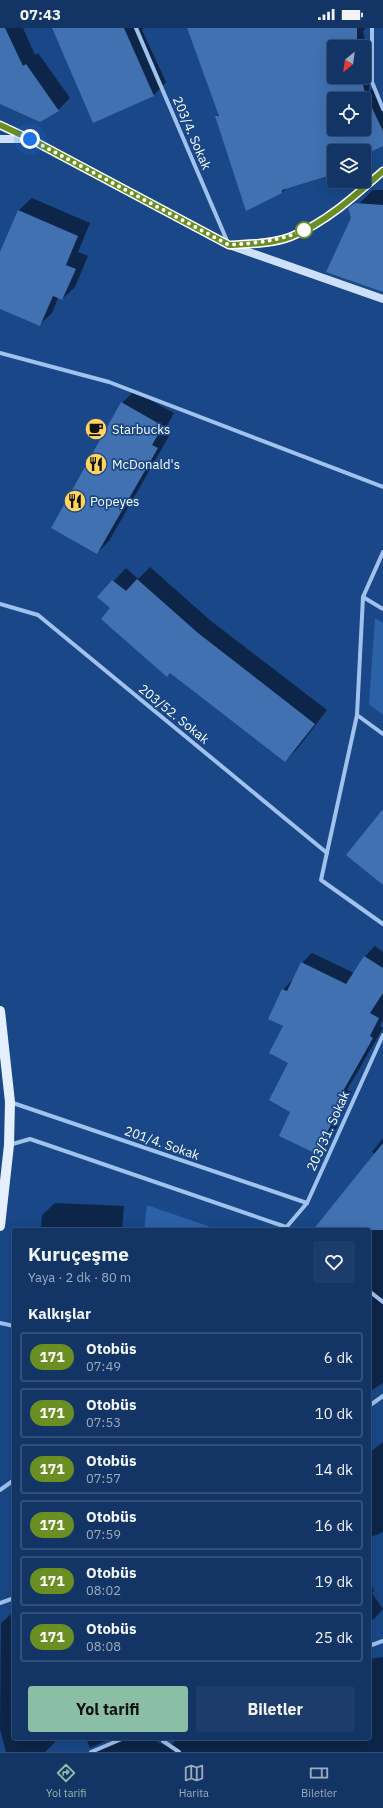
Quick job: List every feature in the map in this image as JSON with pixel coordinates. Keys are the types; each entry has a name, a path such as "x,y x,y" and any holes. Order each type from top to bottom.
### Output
{"main road":[{"path":"0,125 30,139 229,245 383,299"},
{"path":"0,139 30,139"},
{"path":"229,245 267,242 296,234 340,207 383,171"},
{"path":"0,1011 10,1102 9,1145 0,1226"}],"street":[{"name":"203/4. Sokak","path":"136,28 229,245"},
{"path":"372,28 372,82 383,109"},
{"path":"0,353 109,382 383,487"},
{"path":"383,552 363,597 357,714 321,880 383,924"},
{"path":"363,597 383,609"},
{"name":"203/52. Sokak","path":"0,604 38,615 327,853"},
{"path":"357,714 383,734"},
{"name":"203/31. Sokak","path":"288,1228 307,1203 383,1035"},
{"name":"201/4. Sokak","path":"10,1102 307,1203"},
{"path":"9,1145 30,1139 284,1228"},
{"path":"371,1293 383,1302"},
{"path":"0,1323 12,1326"},
{"path":"371,1405 383,1396"},
{"path":"0,1490 12,1481"},
{"path":"0,1603 12,1599"},
{"path":"371,1645 383,1641"},
{"path":"91,1752 119,1740"},
{"path":"163,1740 179,1752"}],"shaded area":[{"path":"375,618 383,623 383,715 369,704"},
{"path":"147,1205 213,1228 144,1228"}],"building":[{"path":"0,28 5,28 23,66 26,64 59,111 40,122 0,104"},
{"path":"52,28 124,28 154,96 93,123"},
{"path":"187,28 357,28 357,40 327,40 327,84 363,84 365,92 327,92 327,136 371,136 371,106 383,131 383,146 371,152 371,144 327,144 327,176 282,190 282,193 246,211 215,116 219,116"},
{"path":"355,203 383,205 383,292 326,272 351,218 348,208"},
{"path":"18,210 78,236 66,265 76,269 62,300 53,296 40,326 0,309 0,252"},
{"path":"121,402 163,426 152,445 158,448 97,554 51,528"},
{"path":"137,579 198,633 315,724 285,762 170,673 167,677 101,619 110,608 97,597 112,580 126,591"},
{"path":"383,809 383,885 346,855"},
{"path":"364,956 383,968 383,993 370,1013 379,1018 370,1036 373,1038 338,1100 343,1103 326,1134 328,1135 319,1155 279,1136 290,1112 269,1100 288,1063 269,1053 283,1026 268,1019 282,989 287,991 301,962 346,984"},
{"path":"383,1143 383,1230 371,1230 371,1228 315,1228"}],"bus line":[{"name":"171","path":"0,125 30,139 229,245 267,242 289,237 309,227 340,207 383,171"}],"place":[{"name":"Starbucks","path":"96,429"},
{"name":"McDonald's","path":"96,464"},
{"name":"Popeyes","path":"75,501"}],"route":[{"path":"30,139 229,245 267,242 289,237 304,230"}]}
